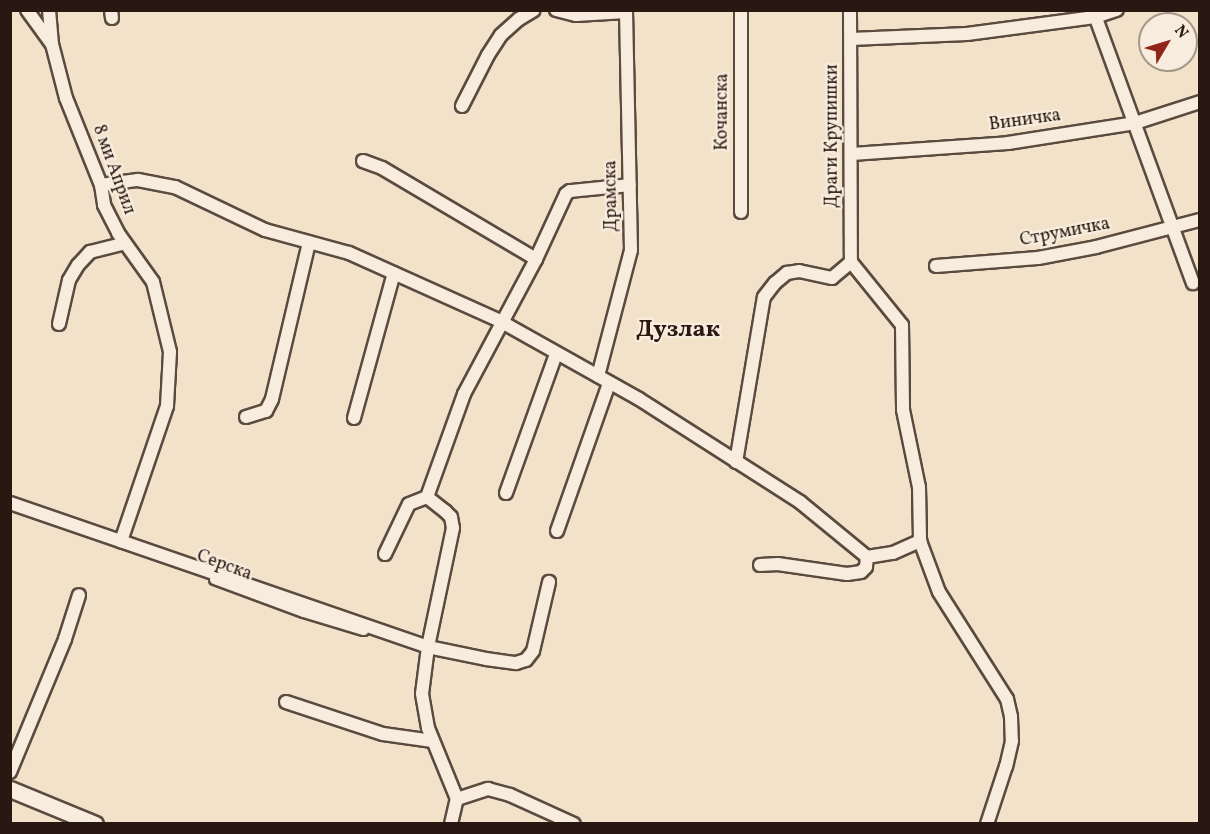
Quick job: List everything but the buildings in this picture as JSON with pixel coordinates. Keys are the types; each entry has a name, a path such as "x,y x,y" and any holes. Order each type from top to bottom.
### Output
{"street":[{"path":"27,10 52,44"},
{"name":"8 ми Април","path":"49,10 52,44 66,98 101,184 104,205 125,243 153,282 170,352 167,406 121,541"},
{"path":"462,106 501,35 519,19 534,10"},
{"path":"556,10 576,15 626,11"},
{"name":"Кочанска","path":"741,10 741,212"},
{"name":"Драги Крупишки","path":"850,10 851,262"},
{"path":"850,39 967,34 1117,10"},
{"name":"Драмска","path":"598,376 631,250 626,11"},
{"path":"1094,14 1192,283"},
{"name":"Виничка","path":"852,154 1008,143 1135,123 1200,102"},
{"path":"363,161 382,168 536,259"},
{"path":"101,184 138,180 175,187 265,230 349,253 500,321 639,399 800,502 867,557 893,553 920,541"},
{"path":"385,554 409,504 427,497 464,394 500,321 536,259 570,191 630,185"},
{"name":"Струмичка","path":"936,266 1038,258 1200,220"},
{"path":"246,417 266,411 272,399 309,242"},
{"path":"59,324 69,280 78,265 90,252 125,243"},
{"path":"736,462 764,297 787,273 799,272 832,278 851,262 902,325 903,410 919,487 920,541 939,592 1006,699 1011,717 1012,741 987,824"},
{"path":"354,418 394,273"},
{"path":"506,493 556,354"},
{"path":"557,531 609,383"},
{"path":"427,497 451,518 453,528 428,647 422,694 433,741 457,800 452,824"},
{"path":"10,503 428,647 516,663 526,660 533,651 549,582"},
{"name":"Серска","path":"10,508 303,612 428,647"},
{"path":"760,565 778,564 847,574 861,572 866,567 867,557"},
{"path":"10,772 65,639 79,595"},
{"path":"286,702 383,734 433,741"},
{"path":"10,789 94,824"},
{"path":"457,800 488,789 510,795 574,824"}],"district":[{"name":"Дузлак","path":"678,331"}]}
